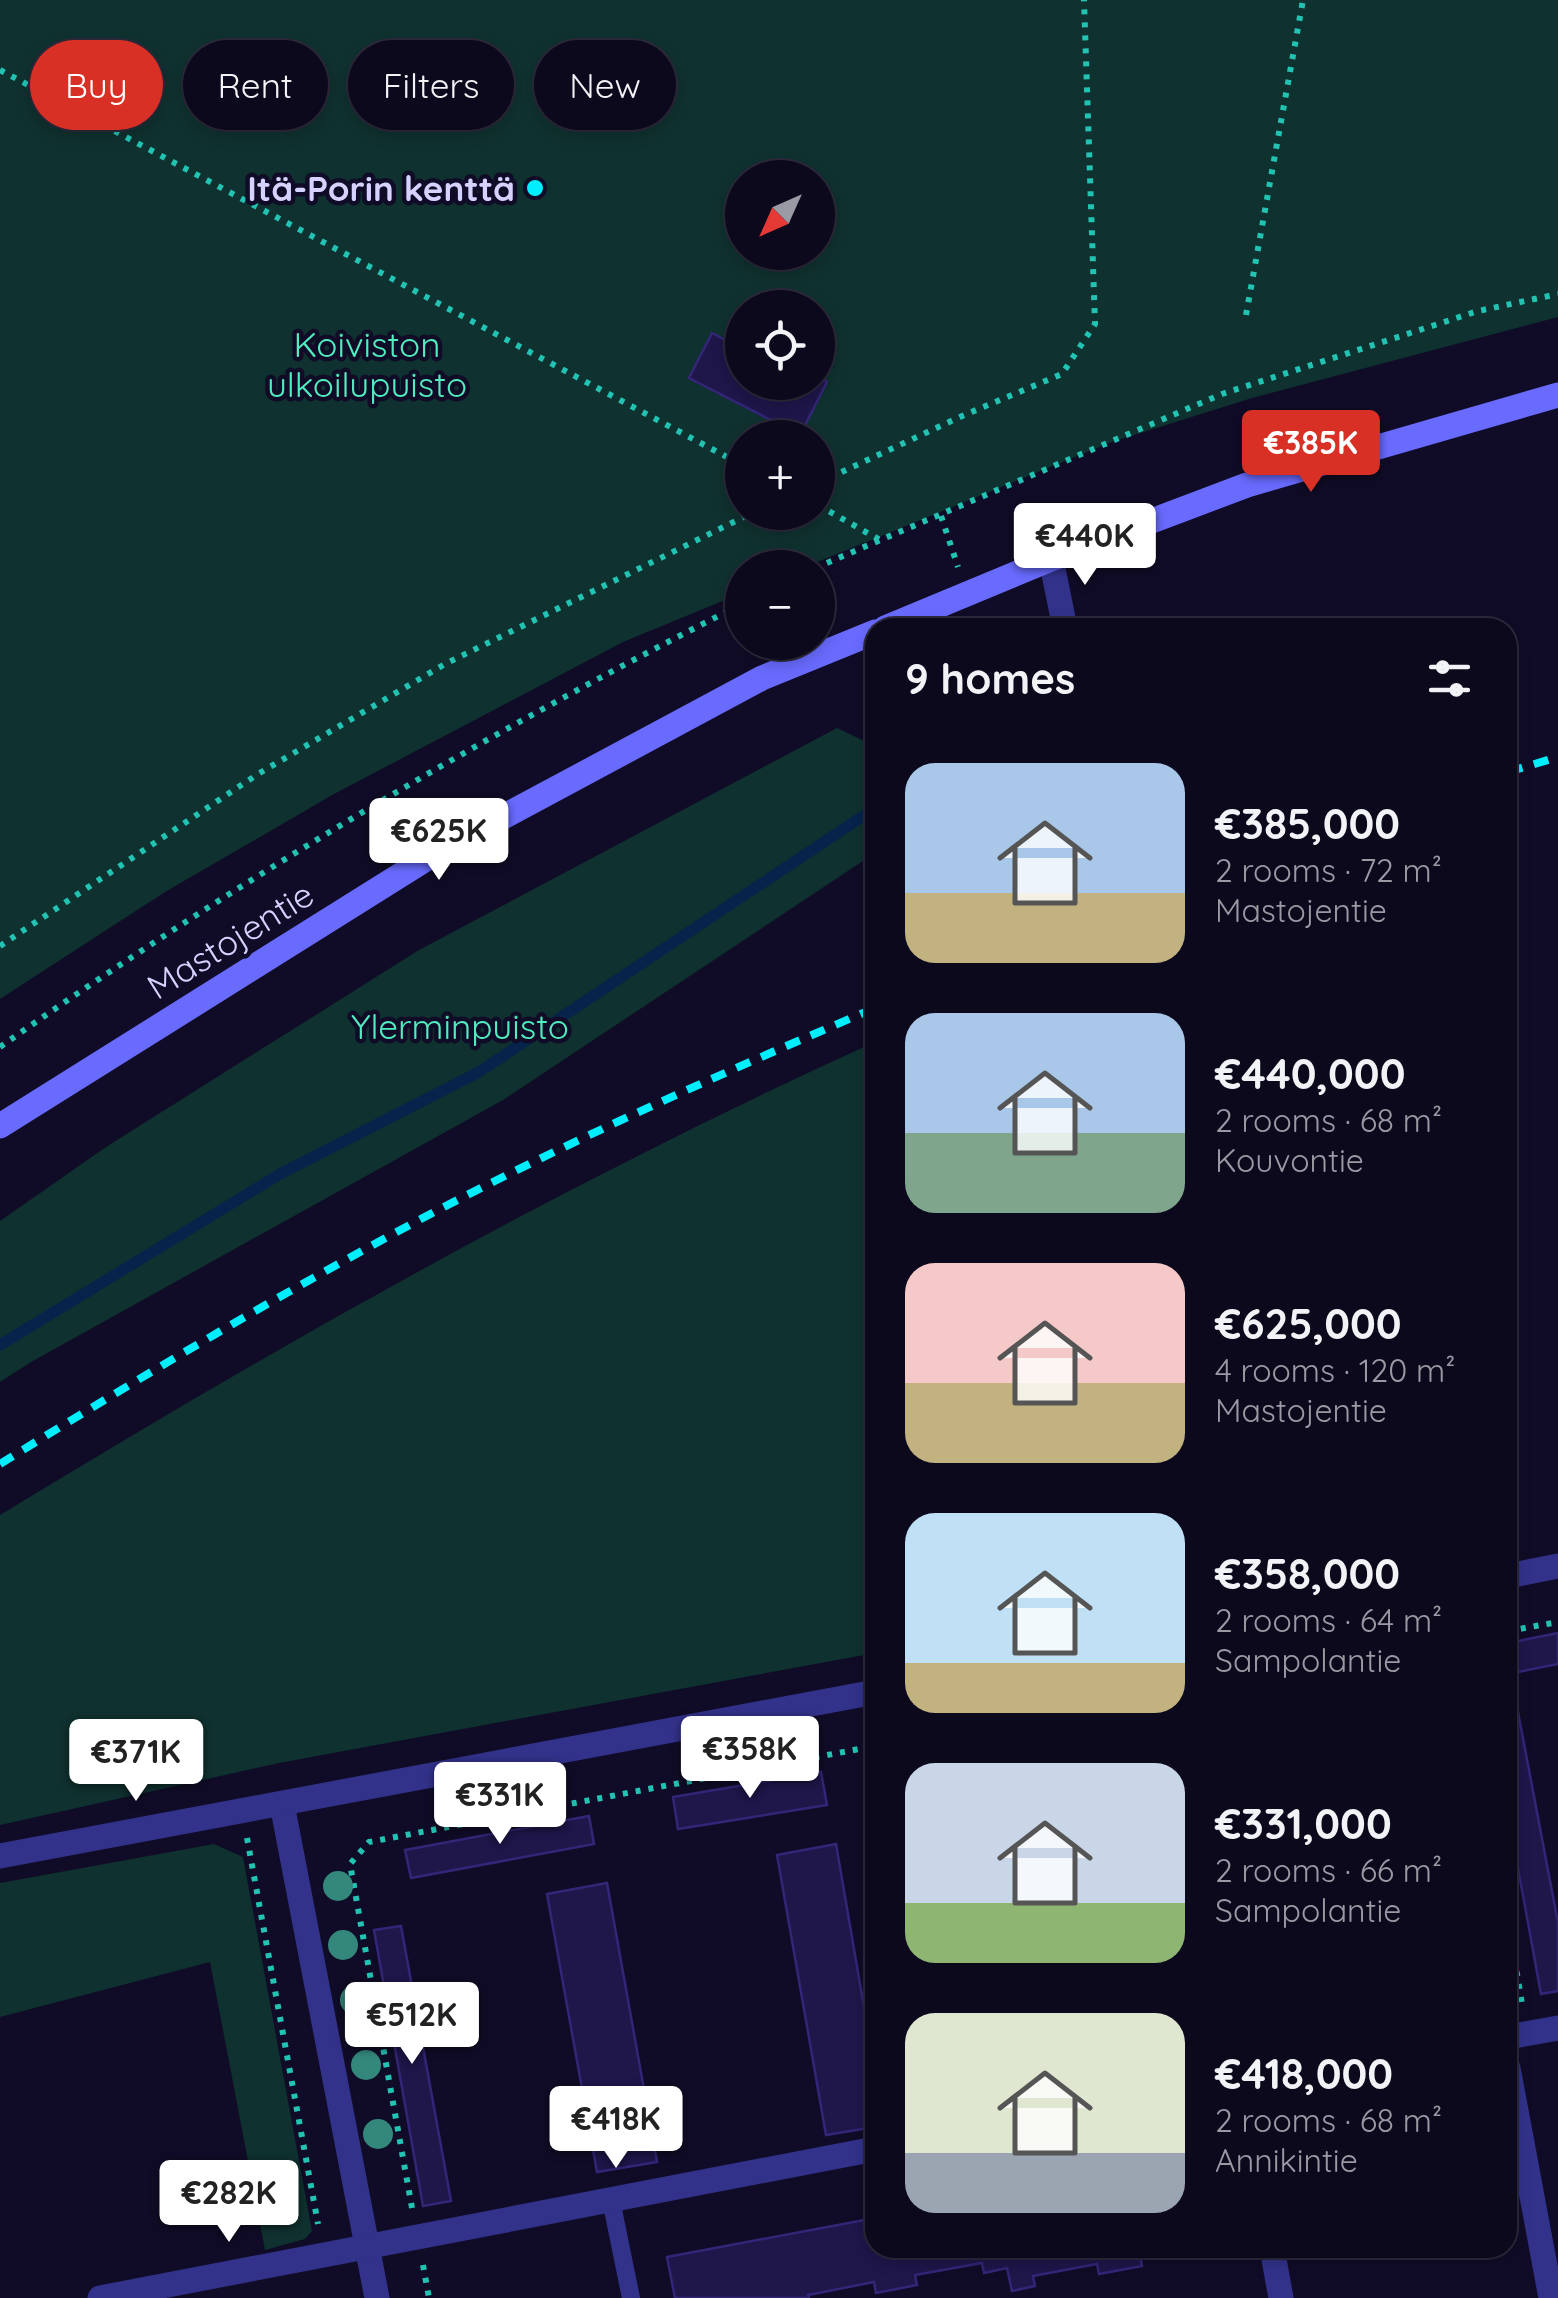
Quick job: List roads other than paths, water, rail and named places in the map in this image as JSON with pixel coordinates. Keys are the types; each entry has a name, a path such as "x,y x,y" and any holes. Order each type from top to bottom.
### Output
{"main road":[{"path":"909,618 1247,485 1558,396"},
{"name":"Mastojentie","path":"0,1126 434,854 762,678 865,636"}],"street":[{"path":"1051,559 1063,618"},
{"path":"1517,1574 1558,1566"},
{"path":"0,1856 865,1694"},
{"path":"282,1804 378,2298"},
{"path":"1517,2035 1558,2028"},
{"path":"1517,2116 1551,2298"},
{"path":"100,2298 865,2151"},
{"path":"1274,2258 1281,2298"}],"lane":[{"path":"612,2200 631,2298"}],"waterway":[{"path":"0,1345 280,1174 479,1072 865,815"}],"railway":[{"path":"1517,769 1558,757"},
{"path":"0,1464 314,1277 486,1185 614,1123 865,1012"}],"place":[{"name":"Itä-Porin kenttä","path":"535,188"}],"park label":[{"name":"Koiviston ulkoilupuisto","path":"367,364"},
{"name":"Ylerminpuisto","path":"460,1026"}]}
